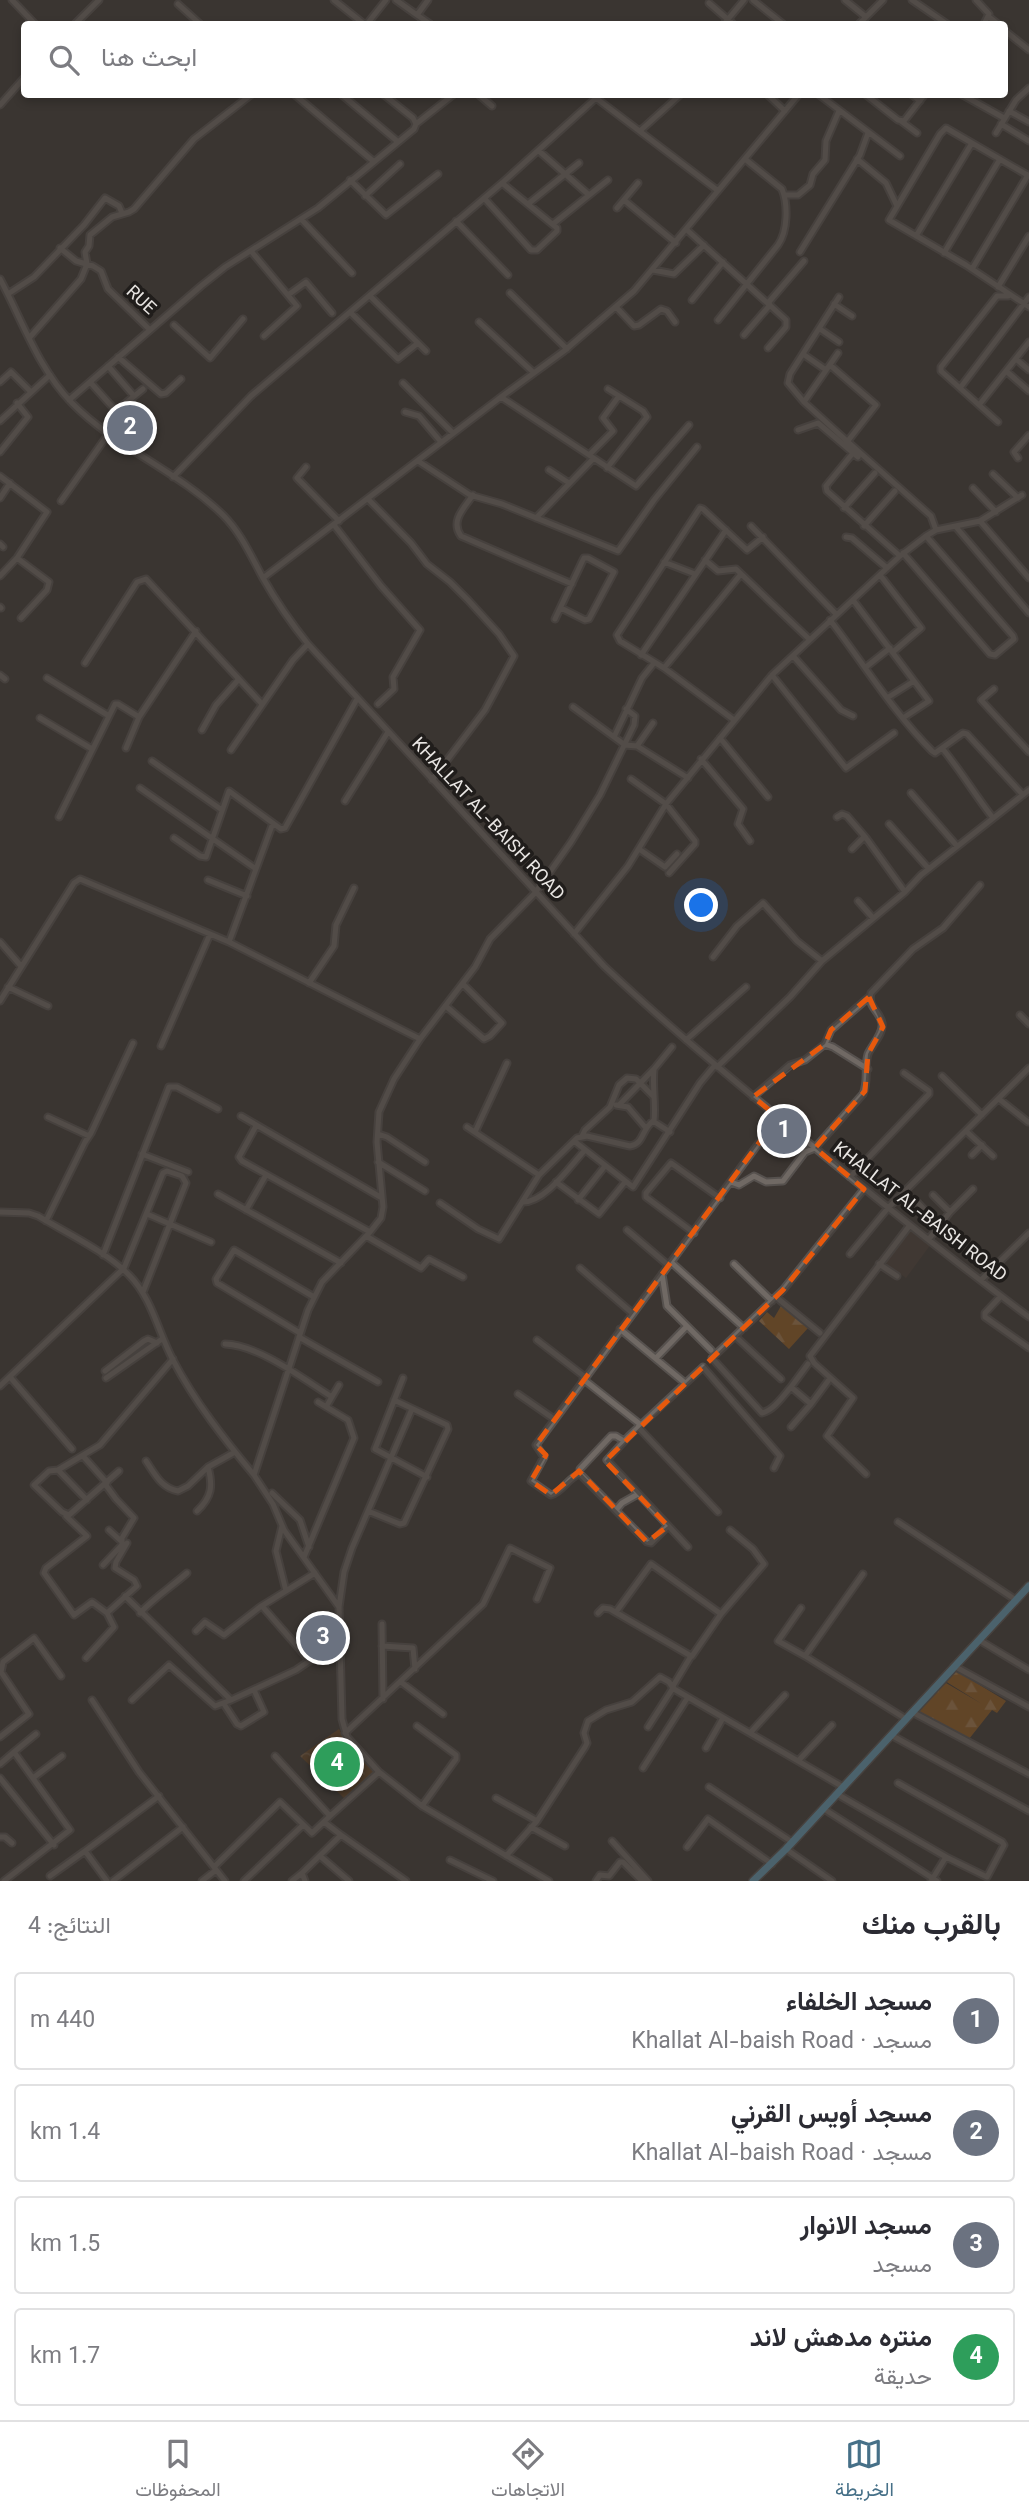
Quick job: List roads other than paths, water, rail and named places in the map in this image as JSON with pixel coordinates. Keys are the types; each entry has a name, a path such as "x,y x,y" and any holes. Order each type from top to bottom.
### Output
{"main road":[{"path":"753,1881 789,1846 1029,1586"}],"street":[{"path":"12,0 32,21"},
{"path":"78,21 99,0"},
{"path":"334,0 362,21"},
{"path":"368,21 386,0"},
{"path":"396,0 426,21"},
{"path":"417,15 428,0"},
{"path":"729,21 744,0"},
{"path":"753,0 779,21"},
{"path":"845,0 866,17"},
{"path":"863,21 883,0"},
{"path":"912,0 943,21"},
{"path":"978,1 989,12 986,21"},
{"path":"709,3 726,21"},
{"path":"178,4 197,21"},
{"path":"989,17 994,21"},
{"path":"1008,33 1029,50"},
{"path":"0,105 21,81"},
{"path":"996,133 1016,100 1029,88"},
{"path":"30,337 81,279 87,264 85,253 90,235 112,217 134,209 194,139 247,98"},
{"path":"299,98 373,161"},
{"path":"346,98 397,141"},
{"path":"388,98 413,118 416,124"},
{"path":"69,400 209,279 327,201 449,98"},
{"path":"483,98 492,106"},
{"path":"173,477 251,396 502,183 597,98 718,190"},
{"path":"641,130 677,98"},
{"path":"770,98 785,111"},
{"path":"263,578 567,349 616,307 653,270 796,98"},
{"path":"823,98 900,156"},
{"path":"870,98 918,133"},
{"path":"916,98 920,101"},
{"path":"901,121 908,118 922,98"},
{"path":"967,98 1029,141"},
{"path":"784,195 798,195 810,185 813,174 825,160 826,141 839,111"},
{"path":"1009,111 1029,122"},
{"path":"972,269 1029,176 954,132 943,130 889,220 972,269 1027,306"},
{"path":"800,252 857,159 868,133"},
{"path":"916,236 972,143"},
{"path":"538,151 589,195"},
{"path":"718,320 783,236 784,195 777,184 745,159"},
{"path":"857,159 886,183 897,206"},
{"path":"944,253 1000,159"},
{"path":"528,204 579,163"},
{"path":"365,196 400,164"},
{"path":"350,180 386,215 438,174"},
{"path":"552,224 608,180"},
{"path":"484,198 533,251 557,231 502,183"},
{"path":"617,208 638,183"},
{"path":"8,295 34,277 84,225 104,198 119,206 122,213"},
{"path":"624,200 676,243"},
{"path":"301,219 352,273"},
{"path":"456,221 508,275"},
{"path":"687,230 787,323 768,348"},
{"path":"998,287 1029,236"},
{"path":"653,270 674,274 704,245"},
{"name":"RUE","path":"60,248 76,261 101,271 108,289 149,329"},
{"path":"251,251 297,305 264,336"},
{"path":"744,335 804,261"},
{"path":"692,300 723,262"},
{"name":"KHALLAT AL-BAISH ROAD","path":"0,279 50,375 69,400 109,433 223,515 308,644 614,976 815,1149 1029,1317"},
{"path":"289,295 306,282 332,313"},
{"path":"510,293 567,349"},
{"path":"370,296 426,351"},
{"path":"998,422 941,371 941,367 997,296 1011,296"},
{"path":"839,297 788,380 804,402 932,516 936,530"},
{"path":"960,388 1027,306 1029,297"},
{"path":"834,304 852,316"},
{"path":"616,307 637,327 661,309 667,311 675,322"},
{"path":"351,313 398,359 418,343"},
{"name":"RUE","path":"174,325 210,358 243,319"},
{"path":"479,322 534,373"},
{"path":"820,329 839,342"},
{"path":"979,405 1029,341"},
{"path":"804,402 838,353"},
{"path":"803,354 828,368 876,405 848,442"},
{"path":"117,357 161,394 166,393 181,379"},
{"path":"1016,359 1029,370"},
{"path":"108,366 134,396"},
{"path":"1006,371 1029,391"},
{"path":"0,382 12,372 30,391"},
{"path":"0,421 50,375"},
{"path":"90,382 116,411 142,388"},
{"path":"402,383 453,433"},
{"path":"607,468 647,417 608,389"},
{"path":"536,517 613,431 603,418 619,396"},
{"path":"501,397 634,485 638,485 689,425"},
{"path":"1,448 28,417 17,403"},
{"path":"405,412 419,416 441,442"},
{"path":"798,430 818,423 856,455 825,489 864,526 901,555 990,654 995,654 1010,644 1013,636 926,536"},
{"path":"61,501 109,433"},
{"path":"1018,458 1014,452 1029,435"},
{"path":"418,461 473,495 620,550 654,500 697,447"},
{"path":"306,467 297,478 337,523 381,586 419,630 393,677 394,689 379,704"},
{"path":"549,470 569,483"},
{"path":"844,508 875,473"},
{"path":"574,934 612,888 666,804 772,675 901,555 926,536 936,530 980,521 1020,496 993,474"},
{"path":"0,476 47,512 18,558 0,576"},
{"path":"0,498 10,483"},
{"path":"973,488 996,512"},
{"path":"864,526 895,491"},
{"path":"473,495 456,521 461,537 572,584"},
{"path":"368,499 411,542 427,564 468,600 513,654 513,659 485,710 432,780"},
{"path":"734,720 664,668 620,640 617,635 700,508 747,550 763,537"},
{"path":"980,521 1029,578"},
{"path":"751,526 836,614"},
{"path":"956,527 1029,612"},
{"path":"641,655 726,530"},
{"path":"846,537 852,538 887,568"},
{"path":"555,619 586,557 614,572 589,619 585,620 561,608"},
{"path":"18,558 50,582 47,590 21,618"},
{"path":"705,560 716,570 735,569 809,639"},
{"path":"664,562 695,574"},
{"path":"664,668 741,574"},
{"path":"866,667 921,628 880,575"},
{"path":"85,663 140,579 149,580 262,704"},
{"path":"853,600 929,701 903,718"},
{"path":"830,620 887,698 933,752 963,733 967,734 1023,795"},
{"path":"126,748 139,717 196,631"},
{"path":"231,750 293,660 308,644"},
{"path":"794,657 841,710 853,716"},
{"path":"614,737 642,678 654,663"},
{"path":"772,675 846,768 894,733"},
{"path":"47,678 109,716"},
{"path":"202,730 220,699 239,679"},
{"path":"887,698 914,681"},
{"path":"994,689 981,700 1029,752"},
{"path":"174,838 204,857 227,793 231,792 281,829 285,828 357,699"},
{"path":"59,817 117,704 139,717"},
{"path":"573,707 625,745 637,746 688,778"},
{"path":"254,1475 314,1297 322,1282 381,1218 378,1134 379,1112 383,1100 420,1040 463,984 496,930 535,893 586,819 635,721 635,716 626,709"},
{"path":"40,718 92,749"},
{"path":"637,746 653,723"},
{"path":"345,801 388,732"},
{"path":"720,738 768,797"},
{"path":"942,748 993,818"},
{"path":"701,759 743,809 738,824 750,841"},
{"path":"152,761 222,810"},
{"path":"631,779 666,804 696,843 669,873"},
{"path":"140,788 256,869"},
{"path":"574,1141 625,1182 635,1185 700,1083 716,1066 790,997 822,961 929,869 1029,790"},
{"path":"911,793 957,846"},
{"path":"837,817 845,815 866,838 905,892"},
{"path":"229,942 273,823"},
{"path":"889,824 929,869"},
{"path":"852,849 866,838"},
{"path":"639,849 665,867 677,855"},
{"path":"0,1001 74,883 80,878 229,942 420,1040"},
{"path":"208,880 247,896"},
{"path":"753,1097 790,1065 803,1061 825,1044 831,1030 869,997 914,949 943,928 981,885"},
{"path":"309,983 334,946 336,925 354,888"},
{"path":"858,901 873,918"},
{"path":"713,957 737,926 763,903 797,941 822,961"},
{"path":"161,1046 210,934"},
{"path":"0,942 21,967"},
{"path":"447,1007 484,1039 502,1023 463,984"},
{"path":"686,1040 746,986"},
{"path":"8,988 48,1006"},
{"path":"731,1182 739,1185 754,1176 766,1182 783,1181 804,1152 815,1149 863,1094 868,1055 883,1027 882,1021 871,1007 869,997"},
{"path":"1020,1015 1029,1024"},
{"path":"46,1221 132,1044"},
{"path":"825,1044 868,1069"},
{"path":"619,1105 672,1047"},
{"path":"475,1132 506,1063"},
{"path":"850,1254 888,1208 1029,1068"},
{"path":"582,1136 630,1146 639,1142 645,1127 654,1121 654,1069"},
{"path":"850,1177 929,1094 929,1091 904,1073"},
{"path":"942,1076 982,1115"},
{"path":"440,1203 478,1229 499,1239 539,1175 610,1107 623,1081 634,1077 654,1097"},
{"path":"103,1255 170,1086 218,1109"},
{"path":"999,1098 1028,1122"},
{"path":"610,1107 628,1107 645,1127"},
{"path":"241,1116 382,1198"},
{"path":"48,1117 89,1136"},
{"path":"668,1526 649,1543 580,1474 574,1476 554,1496 531,1481 544,1457 536,1445 631,1312 694,1233 778,1117"},
{"path":"654,1121 670,1132"},
{"path":"256,1126 240,1159 421,1268 429,1259 463,1277"},
{"path":"467,1127 539,1175"},
{"path":"966,1131 993,1156"},
{"path":"378,1134 425,1162"},
{"path":"972,1155 982,1145"},
{"path":"522,1202 541,1197 585,1150"},
{"path":"142,1154 188,1172"},
{"path":"378,1162 425,1191"},
{"path":"694,1233 646,1196 646,1193 671,1163 720,1198"},
{"path":"578,1200 605,1166"},
{"path":"0,1386 126,1265 164,1172 167,1171 182,1176 186,1183 143,1292"},
{"path":"246,1210 265,1175"},
{"path":"556,1182 599,1214 625,1182"},
{"path":"688,1547 607,1462 624,1441 774,1299 821,1245 864,1189"},
{"path":"929,1239 972,1189"},
{"path":"218,1194 341,1263"},
{"path":"933,1195 950,1212"},
{"path":"916,1201 939,1225"},
{"path":"0,1212 29,1213 46,1221 103,1255 122,1269 143,1292 160,1341 193,1395 254,1475 273,1504 282,1526 339,1607"},
{"path":"147,1214 211,1242"},
{"path":"866,1474 827,1436 853,1398 814,1363 810,1356 909,1225"},
{"path":"627,1230 744,1328"},
{"path":"981,1280 1029,1233"},
{"path":"314,1297 234,1250 216,1279 217,1283 377,1382"},
{"path":"734,1264 774,1299 820,1333"},
{"path":"879,1264 897,1276"},
{"path":"580,1268 631,1312"},
{"path":"662,1274 667,1306 712,1350"},
{"path":"1001,1296 985,1313 985,1318 1029,1348"},
{"path":"656,1358 687,1326"},
{"path":"620,1329 685,1383"},
{"path":"736,1336 781,1379"},
{"path":"537,1340 640,1426 718,1512"},
{"path":"106,1375 160,1341"},
{"path":"225,1344 246,1349 288,1370 332,1397"},
{"path":"712,1357 762,1413 772,1408 808,1364"},
{"path":"86,1658 114,1628 107,1613 91,1602 74,1615 44,1573 44,1569 87,1536 36,1491 34,1486 49,1471 58,1470 83,1456 110,1436 173,1359"},
{"path":"703,1367 778,1453 780,1458 774,1468"},
{"path":"10,1377 72,1449"},
{"path":"403,1378 374,1447 427,1477"},
{"path":"791,1427 828,1381"},
{"path":"326,1407 339,1385"},
{"path":"791,1387 811,1404"},
{"path":"518,1394 554,1419"},
{"path":"368,1511 402,1524 449,1427 394,1400"},
{"path":"304,1557 354,1438 348,1420 318,1402"},
{"path":"412,1409 346,1562 339,1607 345,1733 379,1772 422,1806 549,1881"},
{"path":"580,1469 611,1437 617,1436 624,1441"},
{"path":"146,1461 159,1481 177,1491 188,1486 208,1467 235,1452"},
{"path":"83,1456 134,1518 115,1568 137,1584 107,1613"},
{"path":"197,1511 207,1501 212,1488 208,1467"},
{"path":"58,1470 87,1500"},
{"path":"62,1512 69,1515 119,1471"},
{"path":"272,1493 300,1520 309,1547"},
{"path":"616,1510 622,1503 638,1494"},
{"path":"898,1522 1016,1600"},
{"path":"282,1526 276,1555 286,1591"},
{"path":"648,1727 721,1614 764,1564 753,1549 730,1530"},
{"path":"109,1531 123,1545"},
{"path":"103,1565 123,1545"},
{"path":"345,1733 485,1601 510,1548 550,1569 537,1599"},
{"path":"616,1612 650,1564 721,1614"},
{"path":"140,1613 156,1596 171,1588 187,1573"},
{"path":"196,1631 205,1622 224,1635 262,1606 315,1573"},
{"path":"805,1656 863,1574"},
{"path":"125,1596 231,1700"},
{"path":"262,1606 310,1661"},
{"path":"598,1613 606,1607 692,1656"},
{"path":"801,1608 778,1641 906,1719"},
{"path":"382,1623 383,1699"},
{"path":"0,1737 29,1714 1,1672 3,1662 34,1638 61,1676"},
{"path":"132,1700 170,1665 212,1704 219,1707 310,1661 340,1640"},
{"path":"979,1640 1029,1670"},
{"path":"382,1646 413,1648 415,1669"},
{"path":"954,1665 1029,1707"},
{"path":"506,1856 537,1821 585,1747 587,1743 584,1733 588,1721 614,1707 632,1702 660,1677 673,1688 798,1761 946,1857 986,1877 1004,1845 898,1783"},
{"path":"401,1682 443,1714"},
{"path":"224,1704 241,1726 264,1713 254,1690"},
{"path":"750,1733 785,1695"},
{"path":"643,1768 688,1697"},
{"path":"92,1700 134,1764 225,1881"},
{"path":"912,1712 1029,1774"},
{"path":"706,1748 723,1718"},
{"path":"798,1761 832,1725"},
{"path":"417,1726 456,1755 456,1759 422,1806"},
{"path":"0,1763 36,1734"},
{"path":"891,1735 1029,1811"},
{"path":"4,1881 69,1833 70,1828 14,1752"},
{"path":"33,1778 61,1756"},
{"path":"275,1756 330,1816"},
{"path":"202,1881 281,1802 314,1833 379,1772"},
{"path":"0,1778 54,1845"},
{"path":"709,1787 832,1881"},
{"path":"50,1876 159,1796"},
{"path":"496,1798 537,1821"},
{"path":"824,1808 934,1880 946,1857"},
{"path":"687,1847 708,1819 772,1864"},
{"path":"324,1822 405,1881"},
{"path":"244,1881 303,1825"},
{"path":"113,1881 183,1827"},
{"path":"531,1827 565,1846"},
{"path":"292,1881 341,1835"},
{"path":"0,1838 5,1836 12,1843"},
{"path":"612,1841 648,1881"},
{"path":"85,1852 107,1881"},
{"path":"320,1856 349,1881"},
{"path":"450,1860 493,1881"},
{"path":"596,1881 600,1875 609,1876 620,1862 623,1862 642,1881"},
{"path":"302,1873 305,1881"}],"place":[{"name":"مسجد أويس القرني","path":"130,428"},
{"name":"مسجد الخلفاء","path":"784,1131"},
{"name":"مسجد الانوار","path":"323,1638"},
{"name":"منتره مدهش لاند","path":"337,1764"}]}
